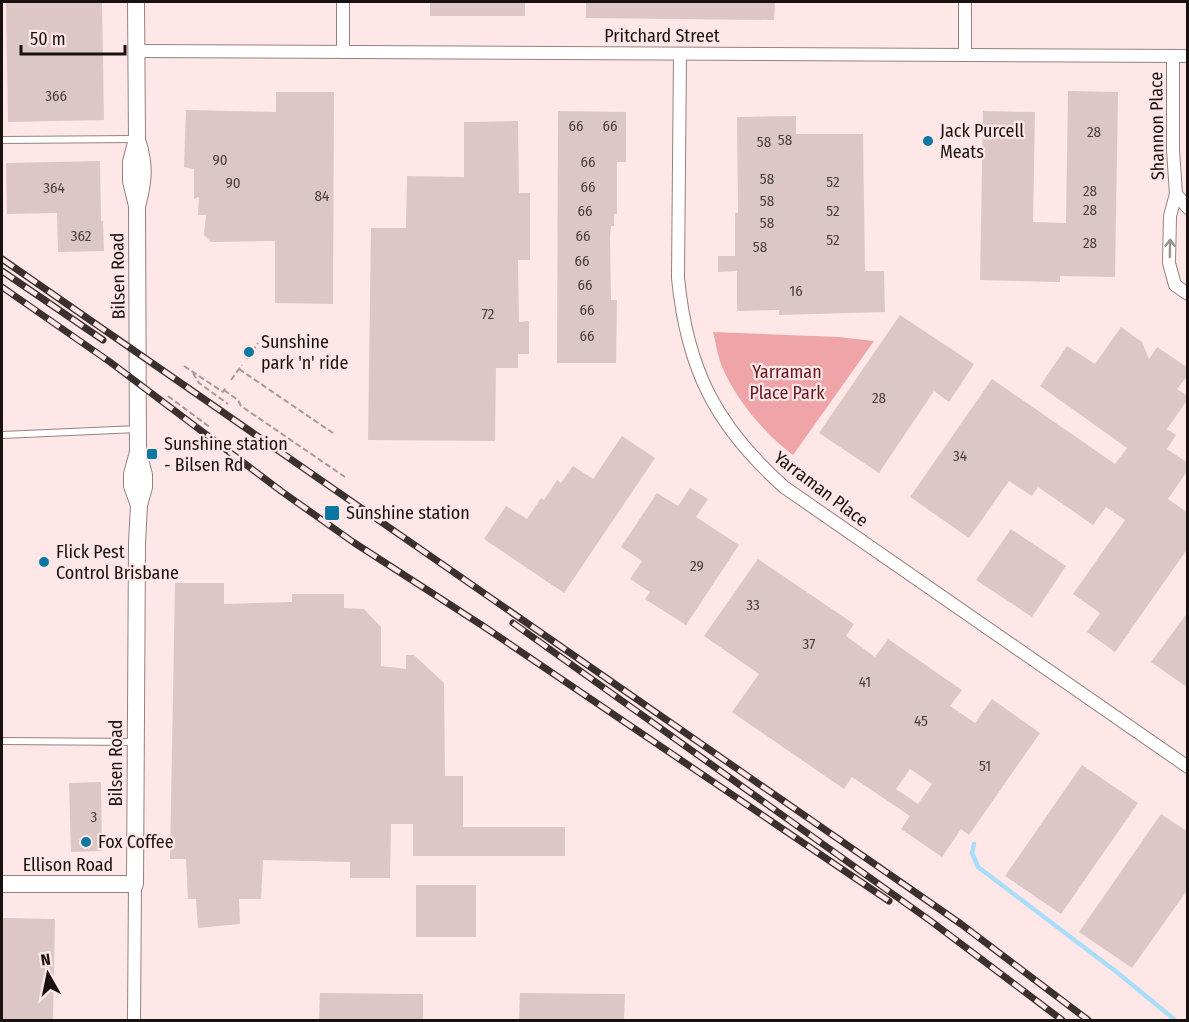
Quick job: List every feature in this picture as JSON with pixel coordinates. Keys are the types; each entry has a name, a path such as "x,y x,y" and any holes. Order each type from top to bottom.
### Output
{"street":[{"name":"Bilsen Road","path":"134,1020 139,505 132,486 132,474 138,453 138,429 137,206 131,181 131,162 137,140 136,2"},
{"path":"343,52 344,2"},
{"path":"965,2 965,55"},
{"name":"Pritchard Street","path":"136,51 1188,56"},
{"name":"Yarraman Place","path":"680,54 678,278 685,330 702,380 716,411 758,464 784,487 1188,767"},
{"name":"Shannon Place","path":"1173,56 1173,150 1176,194 1170,216 1169,263 1175,285 1188,294"},
{"name":"Shannon Place","path":"1176,194 1188,208"},
{"name":"Ellison Road","path":"2,884 135,884"}],"lane":[{"path":"2,140 137,140"},
{"path":"2,435 138,429"},
{"path":"2,741 136,742"}],"path":[{"path":"247,359 258,343"},
{"path":"184,366 223,392 225,388 241,406 345,477"},
{"path":"231,380 241,367 333,433"},
{"path":"191,371 199,383 228,404"},
{"path":"168,396 211,428"}],"green space":[{"name":"Yarraman Place Park","path":"713,332 839,337 874,341 793,455 762,427 736,393 721,365"}],"building":[{"path":"6,2 102,2 104,120 8,122"},
{"path":"430,2 525,2 525,16 430,16"},
{"path":"586,2 775,2 774,20 586,18"},
{"path":"1068,91 1118,92 1115,277 1060,276 1060,282 980,280 983,111 1035,112 1033,222 1066,223"},
{"path":"276,92 334,92 333,304 275,303 275,241 211,242 204,235 206,215 198,215 199,197 194,199 194,169 184,167 186,110 276,112"},
{"path":"558,111 626,112 626,162 617,162 617,214 614,214 614,226 611,226 610,237 611,300 617,300 616,363 557,363"},
{"path":"796,116 796,134 863,134 865,271 884,271 885,312 779,315 779,310 737,311 737,271 718,272 718,256 735,256 735,213 738,213 737,117"},
{"path":"518,121 519,193 530,193 530,260 518,260 519,322 529,321 529,354 518,354 518,368 496,368 495,441 368,440 371,228 406,228 407,176 464,177 464,122"},
{"path":"100,161 104,251 58,252 57,213 7,214 6,163"},
{"path":"900,315 974,364 949,402 934,391 879,473 819,433"},
{"path":"1121,327 1142,342 1149,359 1157,347 1188,368 1188,375 1177,389 1188,396 1188,399 1167,429 1176,435 1167,449 1188,463 1188,470 1168,499 1188,513 1188,548 1115,652 1087,632 1100,613 1073,594 1125,520 1106,507 1093,525 1038,487 1032,496 1009,481 969,538 910,497 992,379 1115,464 1127,448 1040,386 1067,346 1095,364"},
{"path":"622,436 655,458 564,593 484,539 506,506 527,519 541,498 544,500 557,480 561,483 573,466 593,479"},
{"path":"690,488 708,499 696,517 739,545 686,625 645,599 650,592 630,579 642,561 621,547 657,493 678,506"},
{"path":"1011,529 1066,566 1032,617 976,580"},
{"path":"758,559 854,624 846,636 875,657 888,639 962,690 950,706 975,723 992,699 1040,733 969,835 961,829 942,857 901,829 910,816 852,777 844,789 732,712 759,674 704,636","holes":["910,769 932,784 918,804 896,789"]},
{"path":"175,583 224,583 224,604 292,602 292,594 344,594 344,608 364,609 381,627 381,666 406,669 406,655 414,655 444,683 445,776 463,776 463,827 565,827 565,856 413,856 413,824 391,824 390,878 350,878 350,862 263,860 261,899 239,899 240,924 198,928 196,899 188,899 186,859 170,859"},
{"path":"1188,612 1188,688 1151,662"},
{"path":"1082,765 1138,803 1061,914 1005,876"},
{"path":"101,782 102,851 71,852 69,783"},
{"path":"1161,814 1188,832 1188,889 1132,968 1079,932"},
{"path":"416,885 476,885 476,937 416,937"},
{"path":"2,918 55,919 53,1020 2,1020"},
{"path":"320,993 423,994 423,1020 319,1020"},
{"path":"520,993 625,994 624,1020 519,1020"}],"waterway":[{"path":"974,844 972,853 978,867 1118,973 1175,1020"}],"railway":[{"path":"2,259 961,924 1088,1020"},
{"path":"2,271 103,340"},
{"path":"2,287 110,362 281,491 353,542 483,626 889,901"},
{"path":"513,623 932,922 1062,1020"}],"place":[{"name":"Jack Purcell Meats","path":"928,141"},
{"name":"Sunshine park 'n' ride","path":"249,352"},
{"name":"Sunshine station - Bilsen Rd","path":"152,454"},
{"name":"Sunshine station","path":"332,513"},
{"name":"Flick Pest Control Brisbane","path":"44,562"},
{"name":"Fox Coffee","path":"86,842"}]}
